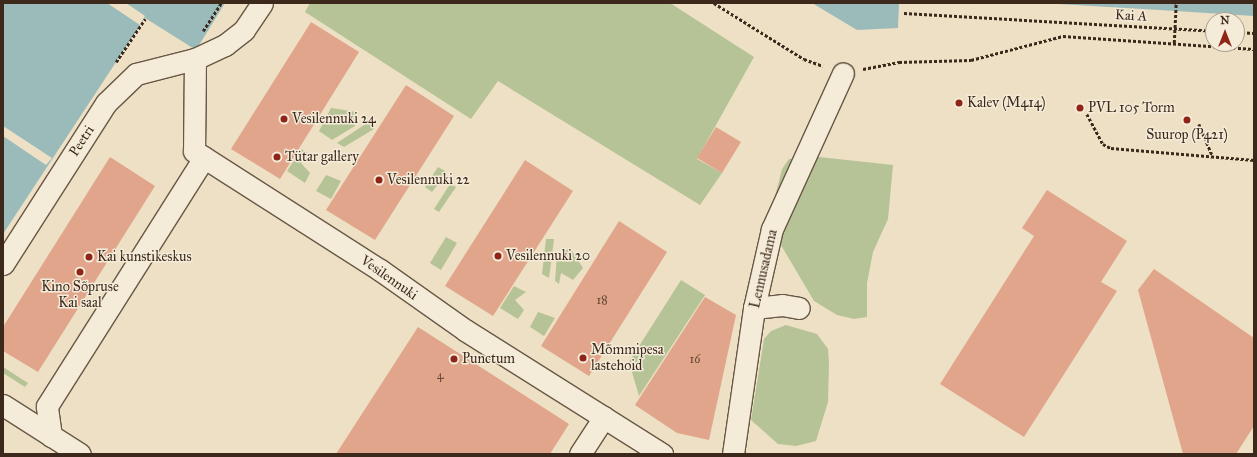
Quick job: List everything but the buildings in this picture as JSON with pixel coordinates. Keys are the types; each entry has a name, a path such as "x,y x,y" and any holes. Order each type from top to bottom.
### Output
{"street":[{"name":"Peetri","path":"3,264 106,104 136,74 195,59 225,45 239,34 262,3"},
{"name":"Vesilennuki","path":"195,59 194,151 662,454"},
{"name":"Lennusadama","path":"733,454 754,308 772,229 843,73"},
{"path":"51,436 47,406 204,158"},
{"path":"754,308 782,305 799,308"},
{"path":"3,405 80,454"},
{"path":"580,454 604,417"}],"path":[{"path":"198,38 221,3"},
{"path":"714,3 804,59 843,73 899,62 971,60 1063,36 1254,49"},
{"path":"1174,43 1176,3"},
{"name":"Kai A","path":"904,13 1205,31"},
{"path":"1086,114 1103,144 1111,148 1254,160"},
{"path":"1199,124 1213,157"}],"green space":[{"path":"310,3 670,3 754,57 697,159 722,173 700,205 498,81 471,119 305,12"},
{"path":"331,108 357,112 355,126 332,140 319,131"},
{"path":"370,121 374,129 344,147 337,143"},
{"path":"301,149 312,155 301,163 310,173 305,183 287,171"},
{"path":"819,157 893,165 888,219 873,252 867,283 867,317 854,319 837,315 814,301 778,240 770,216 782,169 789,159"},
{"path":"438,167 447,172 432,192 425,187"},
{"path":"326,175 341,181 331,199 316,191"},
{"path":"450,184 456,187 439,212 434,209"},
{"path":"446,237 457,243 441,270 430,263"},
{"path":"546,239 554,239 549,278 542,274"},
{"path":"570,248 583,268 573,280 561,273 559,284 555,281 557,256"},
{"path":"681,280 705,295 639,396 629,362"},
{"path":"514,286 526,292 515,300 524,310 518,319 500,308"},
{"path":"538,312 555,318 544,336 530,327"},
{"path":"786,325 817,334 828,349 828,402 816,441 796,446 778,444 751,420 764,339 771,331"},
{"path":"3,367 28,383 25,387 3,373"}],"water":[{"path":"3,3 225,3 196,50 145,18 3,234"},
{"path":"812,3 899,3 898,28 857,30"},
{"path":"1041,3 1254,3 1254,16 1245,15 1245,12 1205,13"}],"pier":[{"path":"107,3 126,3 145,16 140,25"},
{"path":"3,126 52,158 46,165 3,136"}],"ferry route":[{"path":"1175,3 1176,11"}],"place":[{"name":"Kalev (M414)","path":"959,103"},
{"name":"PVL 105 Torm","path":"1080,108"},
{"name":"Vesilennuki 24","path":"284,119"},
{"name":"Suurop (P421)","path":"1187,120"},
{"name":"Tütar gallery","path":"277,157"},
{"name":"Vesilennuki 22","path":"379,180"},
{"name":"Vesilennuki 20","path":"498,256"},
{"name":"Kai kunstikeskus","path":"89,257"},
{"name":"Kino Sõpruse Kai saal","path":"80,272"},
{"name":"Mõmmipesa lastehoid","path":"583,358"},
{"name":"Punctum","path":"454,359"}]}
